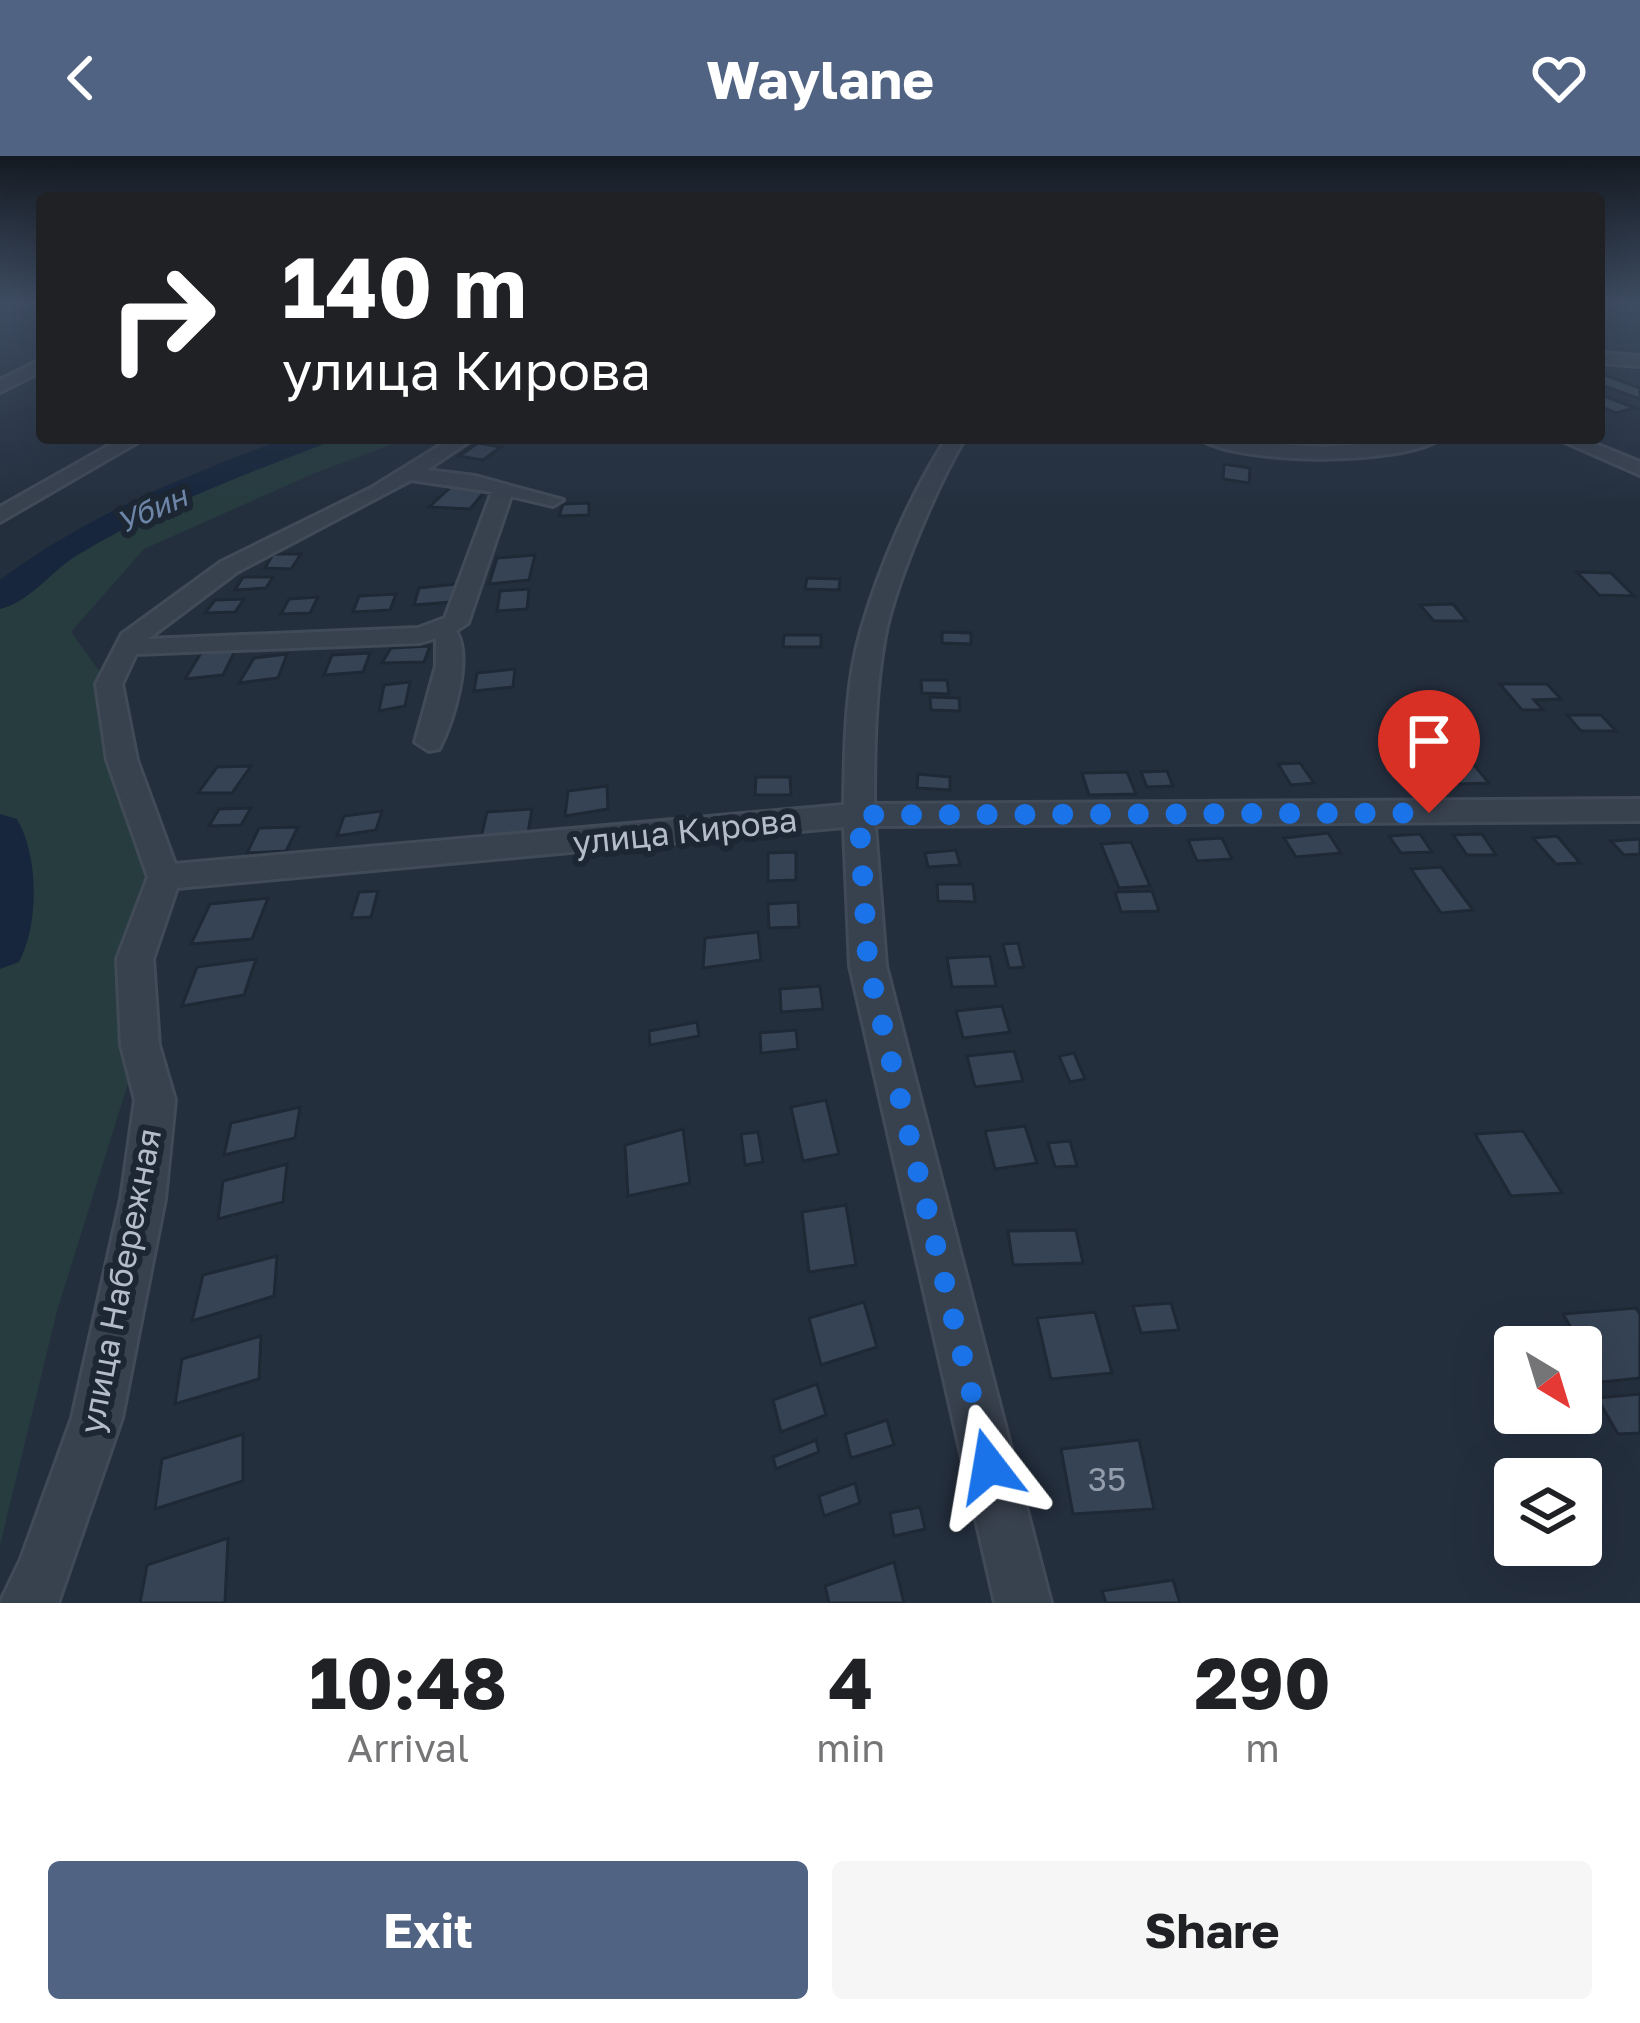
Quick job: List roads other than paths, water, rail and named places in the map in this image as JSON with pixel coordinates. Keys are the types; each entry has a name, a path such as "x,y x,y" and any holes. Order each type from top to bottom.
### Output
{"street":[{"path":"0,387 32,370"},
{"path":"0,516 126,444"},
{"path":"164,877 122,760 110,684 128,646 167,610 229,567 410,474 456,444"},
{"path":"952,444 932,476 873,633 860,734 859,815 868,965 1023,1603"},
{"path":"1256,444 1353,456 1413,444"},
{"path":"1580,444 1640,469"},
{"path":"410,474 553,500"},
{"path":"128,646 378,638 442,630 456,623 503,489"},
{"path":"429,742 449,666 449,638 442,630"},
{"name":"улица Кирова","path":"164,877 859,815 1640,810"},
{"name":"улица Набережная","path":"28,1603 44,1572 97,1418 142,1199 155,1100 140,1045 135,959 164,877"}],"waterway":[{"name":"Убин","path":"0,598 63,549 224,472 298,444"},
{"name":"Убин","path":"0,831 8,901 0,947"}]}
